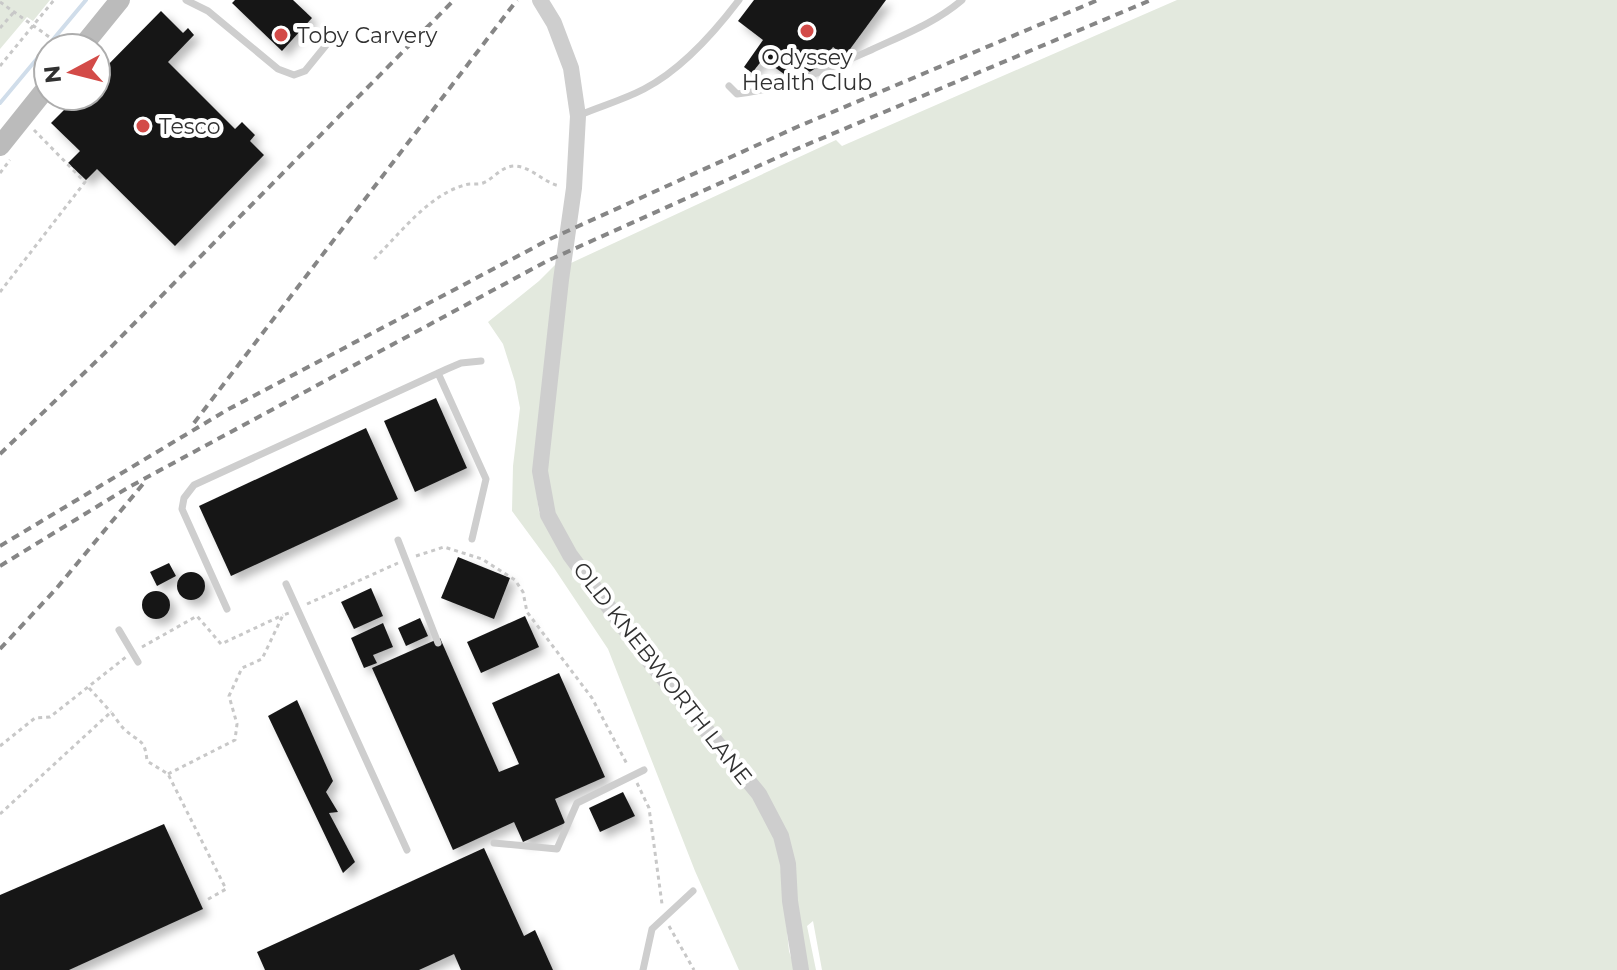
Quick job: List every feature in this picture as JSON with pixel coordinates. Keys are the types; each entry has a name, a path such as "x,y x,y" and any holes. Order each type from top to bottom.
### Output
{"main road":[{"path":"94,32 120,0"},
{"path":"0,146 32,106"}],"street":[{"name":"OLD KNEBWORTH LANE","path":"540,0 554,23 571,68 578,116 574,188 540,471 548,515 570,555 646,657 759,794 781,836 788,864 790,901 801,970"}],"lane":[{"path":"186,0 208,11 278,69 294,75 305,71 336,33"},
{"path":"578,116 644,89 667,75 722,23 739,0"},
{"path":"729,86 737,94 763,91 795,81 941,17 962,0"},
{"path":"227,609 182,509 184,498 194,485 461,363 481,361"},
{"path":"438,373 486,479 472,539"},
{"path":"398,540 438,643"},
{"path":"286,584 407,850"},
{"path":"119,630 138,662"},
{"path":"494,843 557,849 577,803 644,770"},
{"path":"643,970 652,929 693,891"}],"path":[{"path":"0,66 54,0"},
{"path":"0,2 43,32"},
{"path":"0,28 14,12"},
{"path":"0,292 85,182 38,134"},
{"path":"374,259 438,198 465,185 482,183 508,167 528,169 552,184 574,188"},
{"path":"168,774 235,740 237,724 229,696 242,668 262,659 283,615 428,550 444,547 482,559 515,580 523,592 527,612 592,698 633,776 649,808 664,918 694,970"},
{"path":"89,688 125,730 146,746 147,761 168,774 226,889 205,901"},
{"path":"0,814 111,712"}],"shaded area":[{"path":"0,0 50,0 33,21 27,17 0,49"},
{"path":"1177,0 1617,0 1617,970 822,970 813,921 807,926 816,970 808,970 788,838 572,548 553,511 547,470 571,219 571,263 836,140 842,146"},
{"path":"556,264 534,474 539,512 586,591 753,797 772,831 780,862 789,951 795,970 739,970 695,871 608,649 512,511 513,466 520,408 503,344 488,322"}],"building":[{"name":"Toby Carvery","path":"235,0 293,0 312,18 282,51 232,3"},
{"name":"Odyssey Health Club","path":"754,0 886,0 845,56 833,47 827,55 831,57 810,72 787,56 782,63 788,68 784,74 763,59 752,73 744,67 763,40 738,21"},
{"name":"Tesco","path":"161,11 183,33 188,28 194,35 168,62 235,129 242,122 255,135 250,141 264,155 175,246 97,169 86,180 68,163 80,151 51,123 62,112 112,112 112,61"},
{"path":"436,398 467,468 415,492 384,421"},
{"path":"366,428 398,499 231,576 199,506"},
{"path":"458,557 510,578 494,619 441,598"},
{"path":"169,563 176,576 157,586 150,572"},
{"path":"191,572 201,576 205,586 201,596 191,600 181,596 177,586 181,576"},
{"path":"371,588 383,616 354,629 341,602"},
{"path":"156,591 166,595 170,605 166,615 156,619 146,615 142,605 146,595"},
{"path":"525,616 539,647 481,673 467,642"},
{"path":"420,618 428,636 406,646 398,628"},
{"path":"383,623 393,647 373,655 377,663 364,668 351,638"},
{"path":"440,638 499,772 519,764 492,703 559,673 605,777 555,799 565,823 523,842 514,822 453,850 372,668"},
{"path":"297,700 333,781 326,792 338,812 329,813 355,862 343,873 268,716"},
{"path":"623,792 635,816 600,832 589,808"},
{"path":"164,824 203,909 69,970 0,970 0,895"},
{"path":"484,848 524,936 535,930 553,970 461,970 454,954 419,970 265,970 257,952"}],"waterway":[{"path":"0,103 86,0"}],"railway":[{"path":"0,454 110,348 454,0"},
{"path":"194,423 517,0"},
{"path":"0,546 227,410 550,239 797,127 1098,0"},
{"path":"0,566 129,487 547,261 794,150 1151,0"},
{"path":"0,649 56,589 143,484"}],"place":[{"name":"Odyssey Health Club","path":"807,31"},
{"name":"Toby Carvery","path":"281,35"},
{"name":"Tesco","path":"143,126"}]}
